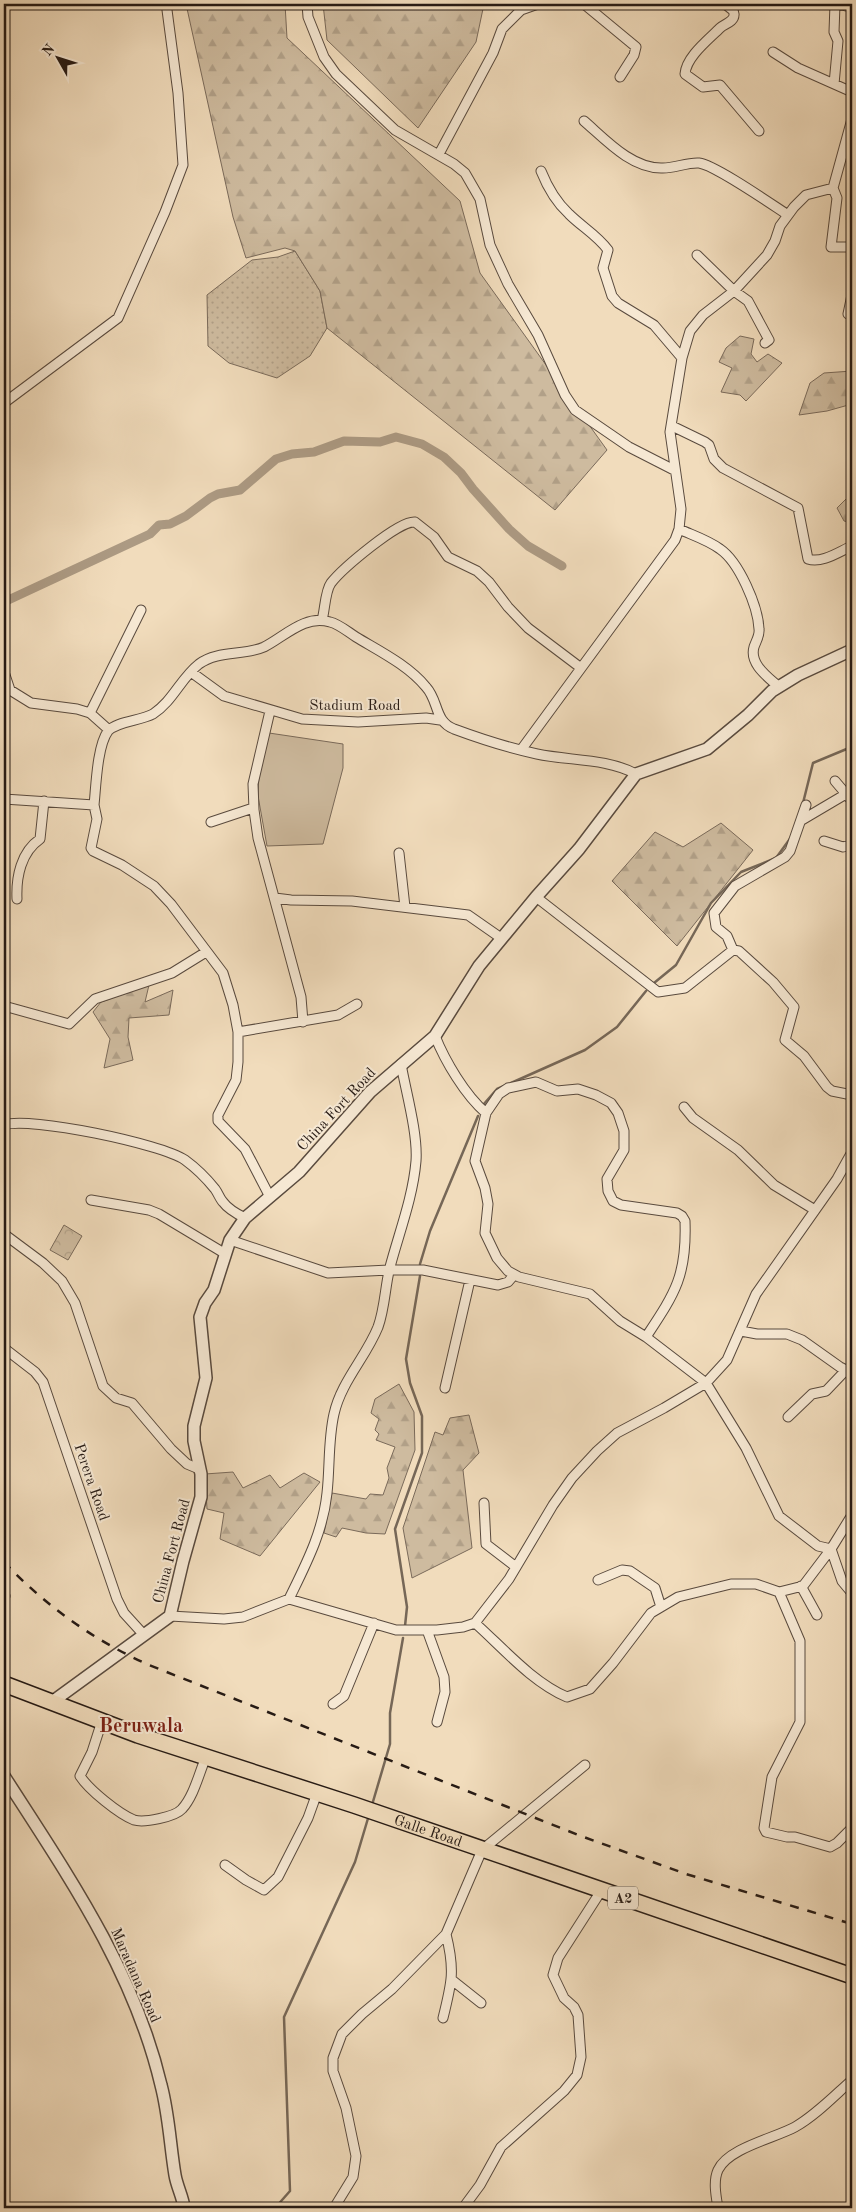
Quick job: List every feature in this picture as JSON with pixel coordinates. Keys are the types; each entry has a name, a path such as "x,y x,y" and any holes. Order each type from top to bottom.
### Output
{"highway":[{"name":"Galle Road","path":"4,1684 206,1757 354,1805 852,1976"}],"street":[{"path":"4,403 118,318 165,212 183,165 178,93 167,10 168,4"},
{"path":"307,4 308,17 321,49 336,74 395,130 438,154 464,173 480,199 490,245 508,284 538,335 565,395 575,410 628,446 674,470"},
{"path":"438,154 493,53 502,29 521,10 538,4"},
{"path":"584,4 636,47 634,55 620,77"},
{"path":"725,4 733,11 734,16 732,20 722,26 686,65 685,74 703,87 720,85 759,131"},
{"path":"834,84 838,41 834,32 836,4 852,7"},
{"path":"773,52 798,68 852,92"},
{"path":"852,119 833,188 836,198 831,247 852,247"},
{"path":"584,121 639,164 652,168 664,168 699,163 716,170 788,215"},
{"path":"541,171 556,199 568,213 600,239 608,250 604,268 609,288 618,303 654,325 682,358"},
{"path":"521,750 674,540 679,529 681,509 670,432 682,358 690,331 703,315 734,291 767,255 776,241 780,226 806,196 833,188"},
{"path":"697,255 734,291 748,301 769,340 765,343"},
{"path":"848,314 852,295"},
{"path":"672,426 709,445 714,459 723,468 798,508 808,558 813,560 829,556 852,546"},
{"path":"322,620 330,584 356,557 404,524 415,522 434,537 448,557 477,571 489,582 528,628 581,668"},
{"path":"679,529 721,549 737,565 758,613 760,632 753,649 753,656 759,668 779,687"},
{"path":"90,713 141,610"},
{"path":"270,1197 244,1149 218,1121 218,1115 231,1093 238,1072 238,1032 233,1005 223,974 154,886 91,848 97,819 94,805 101,750 109,730 117,725 144,719 162,708 191,672 209,659 260,648 301,625 322,620 331,622 374,648 422,682 432,694 440,720 454,729 537,754 620,766 636,774 707,749 779,687 798,675 852,650"},
{"path":"4,672 10,690 31,703 90,713 109,730"},
{"name":"Stadium Road","path":"191,672 224,696 302,719 333,722 426,718 440,720"},
{"path":"270,711 252,784 253,808 258,838 301,997 303,1022"},
{"name":"China Fort Road","path":"52,1702 170,1616 201,1497 200,1469 194,1441 194,1426 206,1378 200,1317 205,1303 214,1290 224,1253 230,1240 245,1218 300,1172 370,1092 435,1036 480,966 536,897 579,849 636,774"},
{"path":"802,820 849,797 835,781"},
{"path":"4,799 94,805"},
{"path":"16,899 19,873 25,856 40,839 44,801"},
{"path":"733,950 727,936 716,926 714,913 735,886 785,858 790,851 806,805"},
{"path":"212,822 253,808"},
{"path":"824,841 843,848 852,844"},
{"path":"399,852 405,908"},
{"path":"536,897 658,992 685,988 733,950 739,951 773,982 794,1007 786,1033 786,1041 804,1056 832,1091 852,1095"},
{"path":"275,898 352,901 468,915 502,938"},
{"path":"4,1006 69,1024 95,999 172,973 206,952"},
{"path":"238,1032 338,1015 357,1004"},
{"path":"435,1036 441,1052 477,1105 486,1113"},
{"path":"289,1599 309,1558 321,1526 327,1495 330,1434 334,1412 344,1388 379,1325 389,1270 407,1209 416,1160 413,1126 401,1064"},
{"path":"646,1337 676,1288 685,1256 685,1221 677,1213 621,1205 613,1200 608,1191 607,1179 624,1150 624,1131 623,1121 611,1103 596,1095 578,1089 557,1091 536,1082 508,1088 499,1094 486,1113 475,1161 486,1188 488,1204 485,1233 497,1258 514,1275 590,1294 620,1321 646,1337 706,1383 746,1448 779,1516 818,1546 831,1549"},
{"path":"684,1107 693,1118 738,1150 774,1185 814,1210"},
{"path":"4,1125 10,1123 39,1124 78,1130 140,1143 178,1155 202,1175 215,1189 223,1203 245,1218"},
{"path":"170,1616 224,1620 243,1616 289,1599 396,1630 463,1627 475,1623 509,1579 553,1505 572,1478 596,1451 616,1433 706,1383 727,1360 756,1294 837,1179 852,1152"},
{"path":"91,1200 149,1210 160,1214 224,1253"},
{"path":"4,1234 62,1281 75,1303 103,1386 116,1398 132,1403 171,1449 187,1464 200,1469"},
{"path":"230,1240 328,1273 423,1270 498,1285 508,1282 514,1275"},
{"path":"445,1388 470,1280"},
{"path":"741,1330 757,1334 787,1334 802,1340 849,1368 826,1391 812,1394 788,1417"},
{"name":"Perera Road","path":"4,1348 35,1372 43,1382 117,1599 124,1613 144,1634"},
{"path":"484,1503 486,1544 516,1567"},
{"path":"475,1623 538,1680 567,1697 590,1689 613,1663 650,1613 678,1597 731,1584 756,1584 779,1592 801,1586 831,1549 852,1515"},
{"path":"831,1549 842,1581 852,1592"},
{"path":"598,1580 622,1570 630,1571 655,1588 661,1607"},
{"path":"801,1586 816,1615"},
{"path":"779,1592 800,1642 800,1722 772,1777 764,1828 766,1832 795,1837 830,1847 837,1843 852,1828"},
{"path":"333,1704 344,1696 374,1623"},
{"path":"427,1630 444,1677 445,1692 437,1722"},
{"path":"102,1721 92,1752 80,1776 84,1782 112,1806 135,1820 161,1819 181,1810 192,1792 206,1757"},
{"path":"334,2208 353,2177 356,2156 346,2108 333,2071 333,2058 342,2034 362,2014 398,1984 446,1934 482,1850 585,1765"},
{"name":"Maradana Road","path":"4,1776 87,1906 126,1982 140,2015 161,2083 169,2122 175,2177 184,2208"},
{"path":"225,1865 264,1890 278,1877 308,1818 317,1793"},
{"path":"462,2208 480,2185 501,2147 564,2091 577,2075 581,2057 578,2015 574,2007 564,1998 553,1975 558,1958 601,1891"},
{"path":"443,2018 452,1980 450,1953 446,1934"},
{"path":"452,1980 481,2003"},
{"path":"718,2208 715,2180 719,2168 730,2157 747,2147 797,2126 852,2080"}],"green space":[{"path":"186,4 285,4 287,38 460,201 480,273 607,450 555,510 327,328 320,291 295,251 285,248 246,258 233,217"},
{"path":"323,4 484,4 476,42 418,128 327,40"},
{"path":"295,251 320,291 327,328 310,356 277,378 229,363 208,346 207,295 252,260 278,257"},
{"path":"740,336 754,339 751,354 757,362 768,354 782,363 746,401 740,395 721,392 732,368 719,362 726,348"},
{"path":"852,371 852,404 827,411 799,415 810,383 824,373"},
{"path":"852,493 852,523 844,521 837,508"},
{"path":"269,733 343,744 343,768 323,844 267,846 258,796 259,773"},
{"path":"721,823 753,850 677,946 612,881 655,832 683,847"},
{"path":"149,985 145,1002 173,990 169,1015 129,1018 128,1037 133,1060 104,1068 110,1039 93,1012 101,1002"},
{"path":"64,1225 82,1236 68,1260 50,1250"},
{"path":"399,1384 414,1412 415,1450 385,1534 366,1533 342,1528 336,1537 324,1533 332,1493 366,1499 370,1494 383,1495 389,1478 387,1468 395,1447 376,1440 379,1434 375,1430 379,1419 371,1413 375,1399"},
{"path":"469,1415 479,1453 463,1470 472,1548 412,1578 403,1528 435,1432 443,1435 450,1418"},
{"path":"233,1472 243,1488 270,1475 280,1488 304,1473 320,1482 260,1556 220,1539 224,1513 207,1509 205,1474"}],"shaded area":[{"path":"4,2206 107,2206 114,2208 4,2208"}],"waterway":[{"path":"4,602 150,534 159,525 170,524 186,516 218,494 240,490 276,459 292,454 314,452 344,441 380,442 396,437 422,444 444,457 461,473 509,529 528,546 562,566"},
{"path":"803,803 813,763 849,748 852,749"},
{"path":"654,983 676,965 711,903 741,872 776,858 792,836"},
{"path":"511,1083 585,1050 617,1027 646,991"},
{"path":"483,1105 497,1089 504,1086"},
{"path":"420,1264 430,1231 478,1116"},
{"path":"405,1626 407,1607 395,1529 422,1453 422,1416 410,1383 406,1359 420,1276"},
{"path":"372,1805 390,1744 390,1713 403,1638"},
{"path":"275,2208 290,2191 284,2017 355,1862 369,1815"}],"railway":[{"path":"4,1562 36,1593 71,1621 109,1645 149,1665 581,1836 686,1874 852,1924"}],"district":[{"name":"Beruwala","path":"141,1725"}]}
